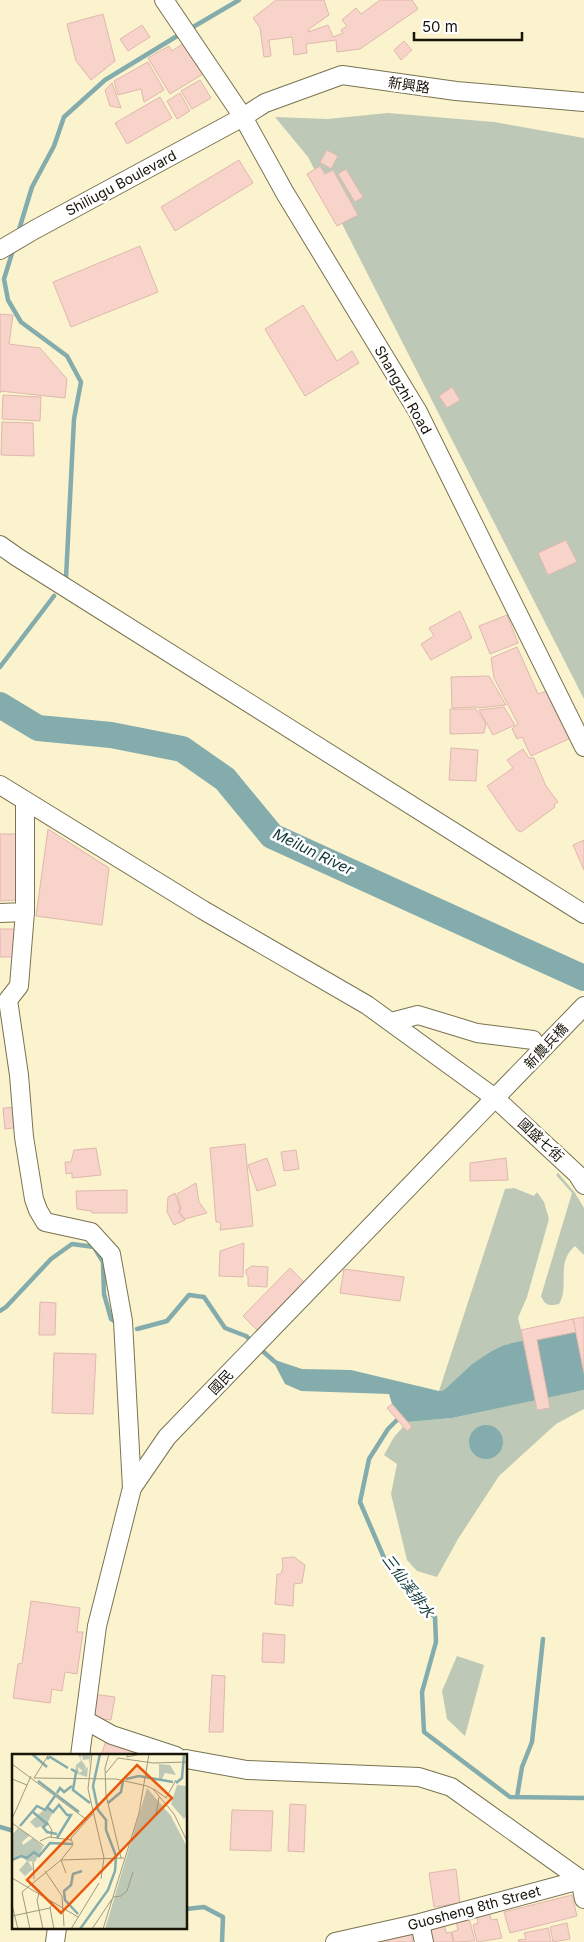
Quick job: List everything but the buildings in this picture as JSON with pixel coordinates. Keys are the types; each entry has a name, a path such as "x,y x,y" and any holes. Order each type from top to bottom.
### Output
{"street":[{"name":"Shangzhi Road","path":"164,0 243,117 285,193 418,412 584,747"},
{"name":"新興路","path":"243,117 265,103 342,75 456,91 584,102"},
{"name":"Shiliugu Boulevard","path":"0,250 243,117"},
{"path":"0,544 17,558 584,914"},
{"name":"國盛七街","path":"0,785 203,910 367,1005 494,1098 577,1174 584,1185"},
{"path":"26,801 25,912 19,986 8,1000 20,1075 24,1137 34,1199 45,1222 91,1232 111,1254 123,1321 132,1488"},
{"path":"0,913 25,912"},
{"name":"新農兵橋","path":"508,1086 584,1006"},
{"path":"391,1022 418,1015 476,1033 533,1040"},
{"name":"國民","path":"80,1754 97,1626 132,1488 167,1437 494,1098 508,1086"},
{"path":"85,1720 112,1735 170,1754"},
{"path":"188,1759 247,1770 419,1777 451,1788 582,1879 584,1899"},
{"name":"Guosheng 8th Street","path":"335,1942 420,1923 582,1879"},
{"path":"420,1923 424,1942"}],"green space":[{"path":"388,113 494,122 584,138 584,699 308,157 275,117 327,119"},
{"path":"558,1173 575,1193 584,1208 584,1255 575,1246 569,1253 564,1267 562,1297 559,1304 550,1305 544,1302 541,1296 572,1193 556,1175"},
{"path":"514,1188 534,1196 537,1192 544,1202 549,1219 527,1297 518,1318 524,1342 504,1345 472,1364 444,1390 439,1391 505,1189"},
{"path":"584,1390 584,1409 556,1424 499,1476 458,1539 437,1577 417,1571 407,1560 391,1494 397,1464 384,1455 394,1437 403,1427 407,1431 412,1427 408,1422 452,1418 535,1400 537,1410 550,1408 548,1397"},
{"path":"457,1656 484,1665 465,1736 447,1719 442,1691"}],"water":[{"path":"575,1329 584,1373 584,1390 452,1418 408,1422 392,1404 389,1394 301,1391 285,1384 272,1359 302,1369 351,1370 439,1391 444,1390 472,1364 504,1345"},
{"path":"486,1425 493,1426 498,1430 502,1435 502,1449 498,1454 493,1458 486,1459 479,1458 474,1454 470,1449 469,1442 470,1435 474,1430 479,1426"}],"waterway":[{"path":"188,30 239,0"},
{"path":"18,233 32,187 54,146 64,117 105,80 182,33"},
{"path":"13,250 4,279 8,300 21,322 67,356 81,382 74,419 66,578"},
{"path":"0,667 54,596"},
{"name":"Meilun River","path":"0,705 38,728 111,735 182,749 225,779 272,836 584,978"},
{"name":"三仙溪排水","path":"0,1311 51,1259 72,1244 94,1247 103,1262 104,1294 111,1319 117,1323"},
{"name":"三仙溪排水","path":"137,1329 167,1321 189,1295 204,1297 225,1328 246,1336 253,1342"},
{"name":"三仙溪排水","path":"258,1347 275,1362"},
{"name":"三仙溪排水","path":"400,1417 388,1429 369,1459 360,1502 385,1560 416,1600 435,1617 436,1642 422,1692 424,1732 510,1797 584,1798"},
{"path":"517,1797 522,1767 532,1742 543,1639"},
{"path":"0,1827 12,1830"},
{"path":"188,1909 204,1907 223,1917 222,1942"}]}
